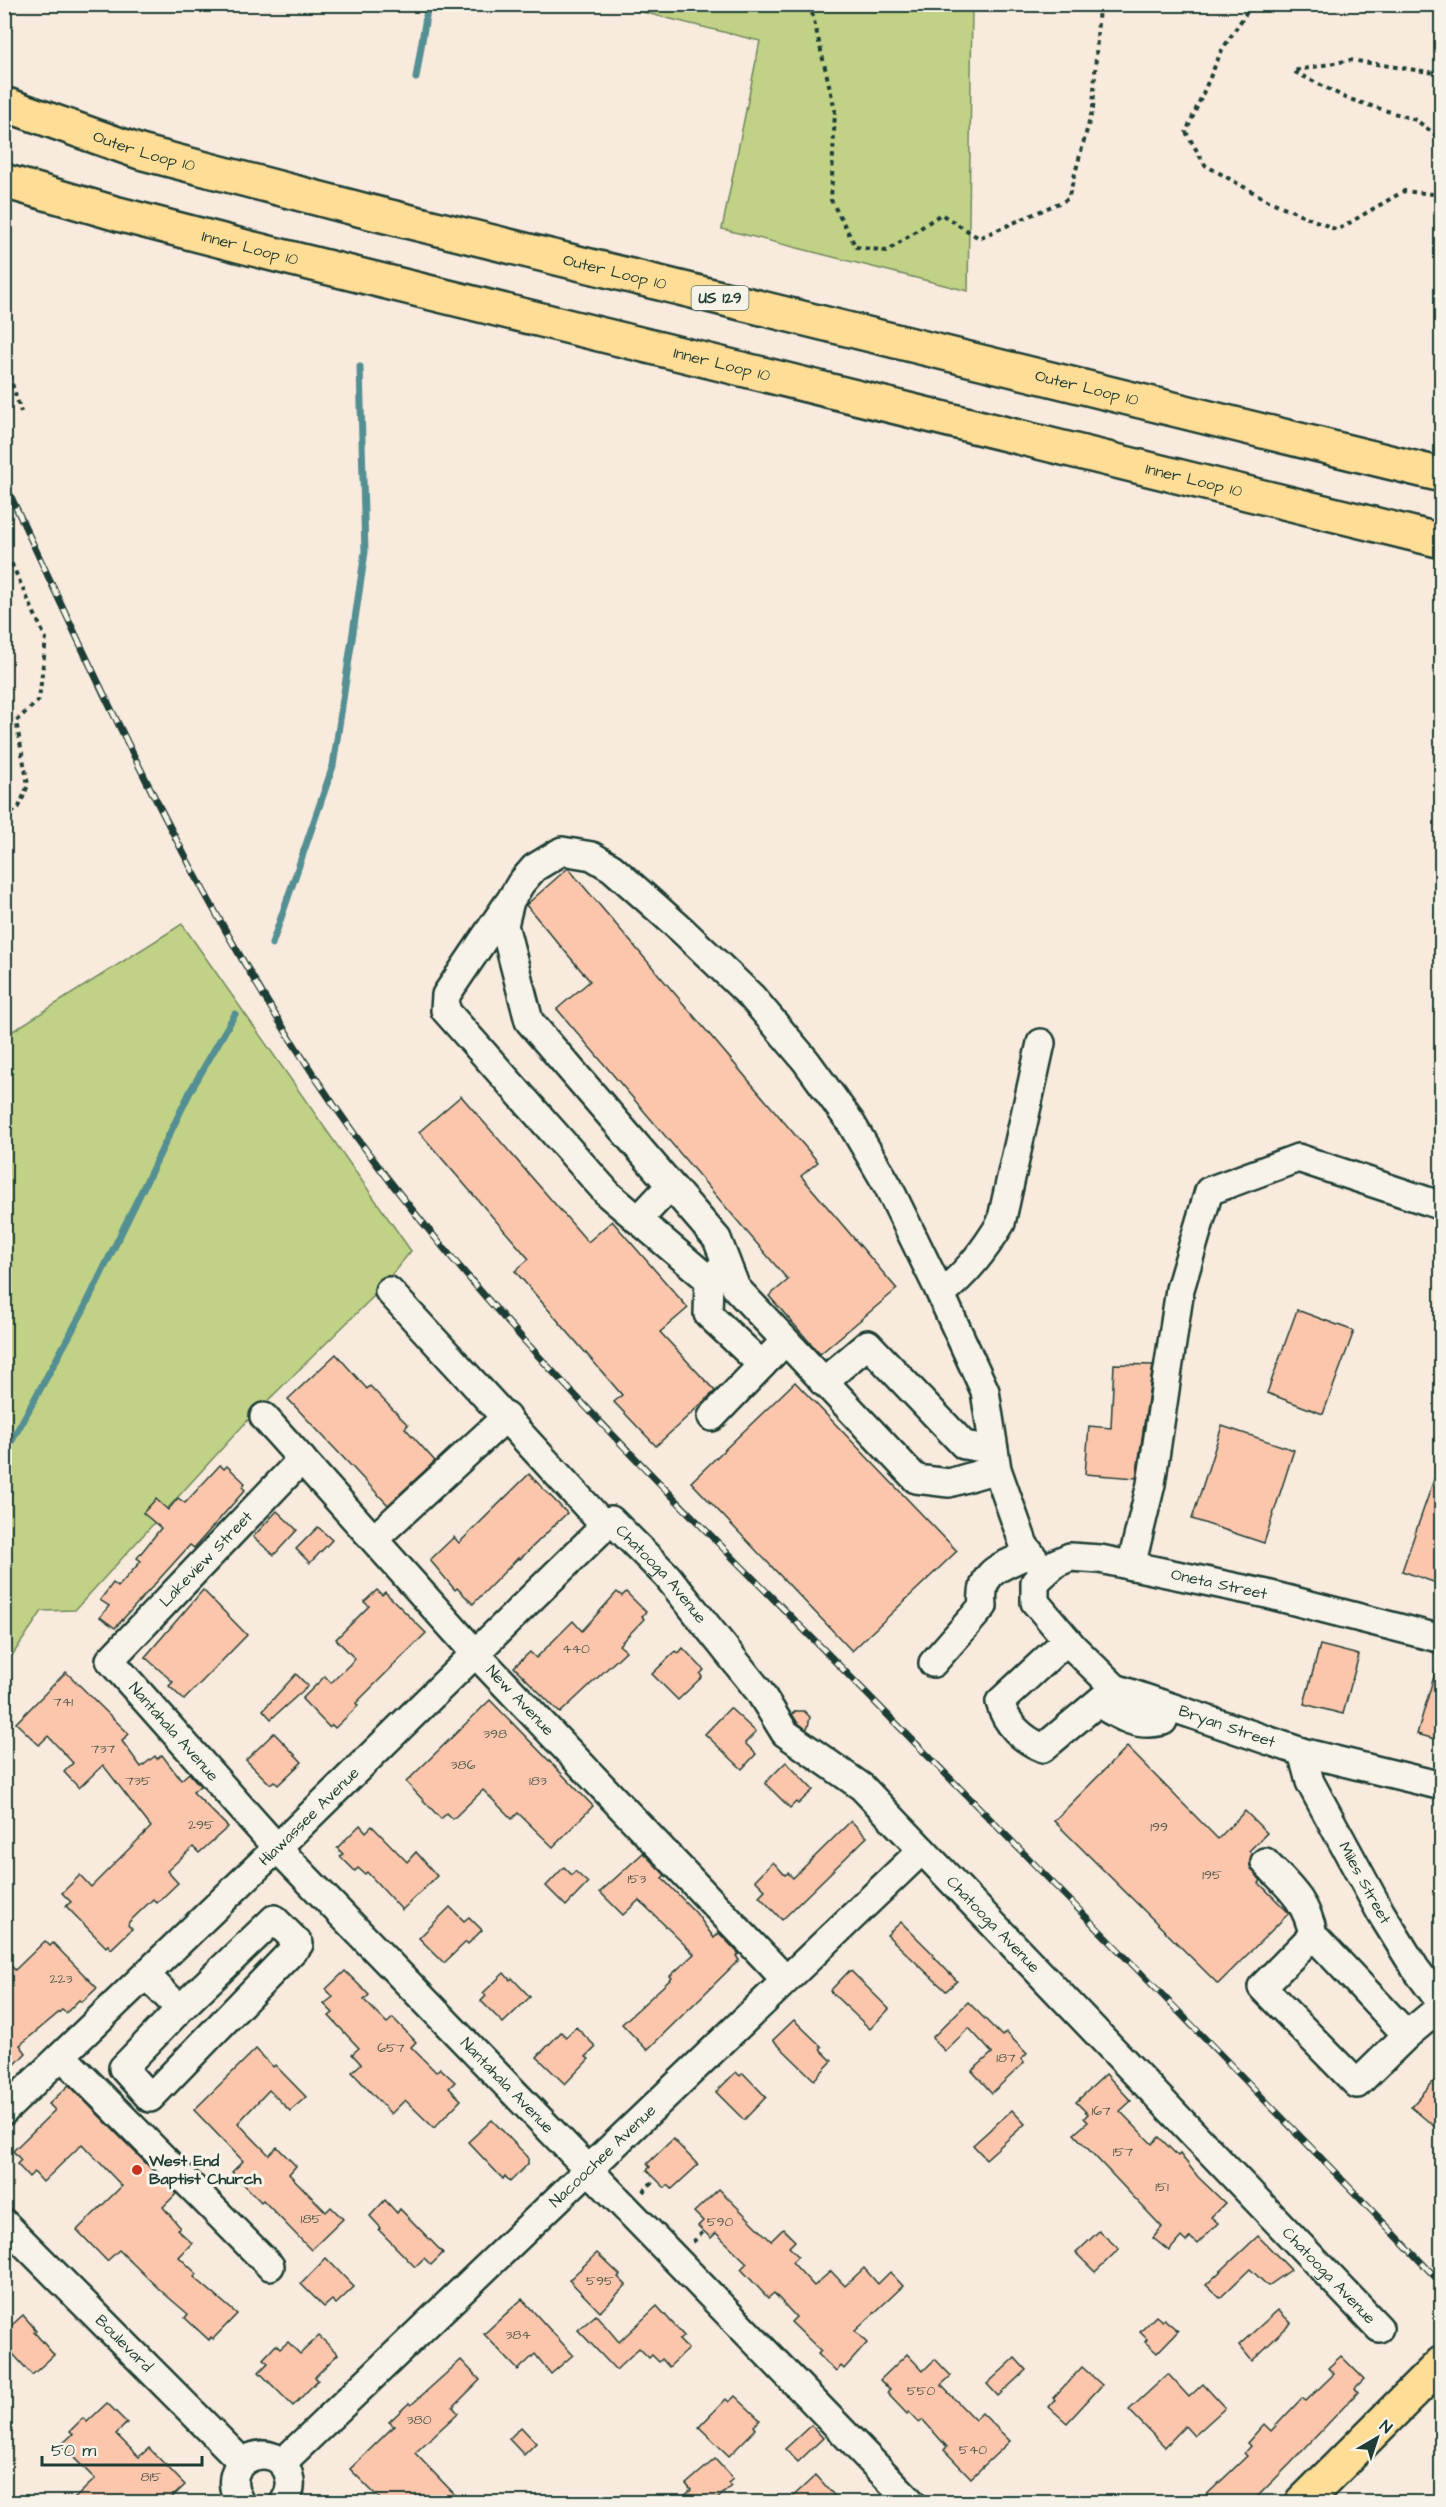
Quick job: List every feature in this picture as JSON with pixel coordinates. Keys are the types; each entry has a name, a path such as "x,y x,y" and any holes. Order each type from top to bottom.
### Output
{"main road":[{"name":"Outer Loop 10","path":"4,104 140,152 370,212 1442,475"},
{"name":"Inner Loop 10","path":"6,182 273,254 1442,541"},
{"path":"1303,2502 1442,2363"}],"street":[{"path":"995,1459 949,1483 916,1479 718,1271 638,1220 609,1195 445,1010 446,995 520,883 534,868 562,851 592,856 612,868 752,997 806,1061 844,1113 872,1158 941,1294 985,1391 995,1459 1024,1545 1037,1563"},
{"path":"510,901 504,925 529,1021 717,1239 718,1271 708,1314 762,1365"},
{"path":"941,1294 971,1267 986,1249 1001,1223 1041,1043"},
{"path":"1131,1566 1151,1484 1180,1289 1209,1191 1298,1158 1442,1206"},
{"path":"638,1220 670,1186"},
{"name":"Chatooga Avenue","path":"389,1291 608,1523 667,1576 759,1691 785,1733 862,1787 1379,2328"},
{"path":"712,1417 785,1341"},
{"path":"823,1382 868,1344 964,1445 995,1459"},
{"name":"New Avenue","path":"264,1417 475,1653 785,1979"},
{"path":"374,1539 506,1417"},
{"name":"Lakeview Street","path":"110,1659 302,1459"},
{"name":"Hiawassee Avenue","path":"4,2111 277,1848 608,1523"},
{"name":"Oneta Street","path":"933,1663 983,1606 981,1588 989,1574 1070,1557 1101,1559 1267,1594 1442,1639"},
{"name":"Bryan Street","path":"1037,1563 1035,1602 1067,1640 1106,1695 1169,1707 1302,1752 1442,1786"},
{"path":"1067,1640 1000,1702 1003,1715 1026,1741 1043,1748 1106,1695"},
{"name":"Nantahala Avenue","path":"110,1659 277,1848 911,2502"},
{"name":"Miles Street","path":"1302,1752 1310,1782 1381,1913 1415,1968 1442,2005"},
{"name":"Nacoochee Avenue","path":"282,2463 922,1850"},
{"path":"1265,1862 1302,1902 1311,1918 1314,1935 1407,2036"},
{"path":"127,2122 299,1944 274,1919 180,2009 123,2068 150,2098"},
{"path":"1314,1935 1262,1987 1357,2084 1442,2005"},
{"path":"146,1975 180,2009"},
{"path":"62,2056 270,2266"},
{"name":"Boulevard","path":"4,2223 242,2462"},
{"path":"240,2502 234,2493 235,2471 242,2462 251,2457 263,2455 274,2457 282,2463 289,2474 291,2485 284,2502"}],"path":[{"path":"810,4 835,110 831,200 856,247 887,251 941,213 979,238 1068,199 1093,108 1100,4"},
{"path":"1252,4 1222,50 1186,132 1204,165 1267,200 1337,230 1404,191 1442,195"},
{"path":"1442,74 1350,60 1293,71 1346,98 1416,120 1442,140"},
{"path":"4,358 21,412"},
{"path":"4,547 46,639 39,700 16,721 28,784 19,807 4,819"},
{"path":"643,2192 655,2179"},
{"path":"693,2242 704,2231"}],"green space":[{"path":"614,5 972,5 968,291 722,229 760,41"},
{"path":"182,924 411,1251 375,1295 247,1421 75,1610 42,1611 5,1666 5,1036"}],"building":[{"path":"568,868 818,1162 801,1176 897,1289 820,1354 769,1296 788,1280 557,1009 590,981 526,905"},
{"path":"461,1096 588,1242 612,1221 688,1308 660,1332 715,1391 656,1446 614,1402 622,1395 515,1271 529,1259 419,1132"},
{"path":"1297,1310 1354,1331 1323,1414 1267,1393"},
{"path":"336,1354 367,1389 370,1386 408,1425 405,1428 435,1461 388,1505 288,1399"},
{"path":"1114,1364 1153,1365 1136,1478 1085,1474 1089,1426 1111,1428"},
{"path":"795,1382 957,1551 852,1651 691,1482"},
{"path":"1222,1426 1294,1450 1264,1543 1192,1519"},
{"path":"220,1465 224,1469 227,1466 245,1483 242,1487 245,1490 194,1548 190,1545 115,1628 100,1617 109,1606 100,1600 113,1583 118,1587 141,1561 137,1558 161,1528 143,1513 156,1499 168,1510 178,1498 185,1503"},
{"path":"1439,1465 1442,1465 1442,1585 1402,1571"},
{"path":"529,1474 567,1513 473,1604 457,1588 455,1590 430,1560 454,1537 459,1543"},
{"path":"277,1511 297,1530 274,1555 253,1537"},
{"path":"318,1527 332,1540 310,1563 296,1549"},
{"path":"203,1590 247,1635 184,1700 169,1686 173,1682 145,1657"},
{"path":"377,1590 382,1595 385,1592 426,1633 356,1703 358,1706 335,1728 332,1725 329,1727 302,1699 325,1676 331,1683 355,1659 336,1639 369,1606 364,1602"},
{"path":"617,1592 622,1596 626,1592 646,1612 642,1616 644,1619 619,1645 626,1651 560,1713 514,1667 530,1652 536,1658 573,1621 582,1631"},
{"path":"1320,1645 1359,1655 1343,1714 1304,1704"},
{"path":"683,1648 704,1670 700,1674 702,1677 678,1700 652,1674 676,1651 679,1653"},
{"path":"1437,1666 1442,1667 1442,1741 1417,1734"},
{"path":"66,1672 129,1734 122,1741 141,1767 155,1756 157,1759 162,1755 181,1780 189,1773 200,1786 193,1792 228,1827 199,1853 193,1847 167,1871 178,1883 157,1903 153,1899 129,1922 128,1925 132,1929 111,1949 108,1945 106,1947 66,1906 71,1902 62,1893 80,1875 91,1887 151,1827 103,1765 79,1788 64,1772 73,1763 48,1736 39,1745 16,1723"},
{"path":"296,1674 308,1686 271,1719 263,1710"},
{"path":"490,1700 593,1806 553,1847 518,1813 512,1819 483,1790 453,1819 447,1813 441,1819 406,1782"},
{"path":"730,1708 756,1732 745,1743 756,1754 742,1769 705,1734"},
{"path":"796,1711 804,1711 810,1717 806,1729 797,1722 792,1714"},
{"path":"274,1733 302,1762 278,1785 274,1781 270,1784 246,1760"},
{"path":"1127,1747 1218,1839 1245,1811 1267,1833 1249,1851 1252,1854 1250,1866 1261,1881 1259,1883 1289,1913 1218,1984 1054,1821"},
{"path":"786,1762 813,1790 790,1808 765,1783"},
{"path":"851,1821 867,1837 782,1920 759,1896 765,1890 755,1880 773,1862 785,1875 788,1873 793,1878"},
{"path":"360,1825 366,1832 372,1826 407,1862 416,1852 437,1876 402,1910 367,1872 365,1874 358,1868 355,1871 340,1856 343,1854 337,1848"},
{"path":"643,1853 665,1875 662,1878 696,1913 714,1938 719,1933 739,1954 736,1956 739,1960 647,2050 622,2024 672,1978 670,1976 694,1954 639,1900 623,1915 600,1892"},
{"path":"564,1867 572,1875 575,1871 588,1883 566,1906 546,1886"},
{"path":"450,1907 464,1921 469,1917 482,1930 444,1963 419,1938"},
{"path":"901,1922 957,1981 946,1991 887,1935"},
{"path":"45,1941 50,1946 53,1943 97,1988 82,2002 79,2000 66,2013 62,2010 20,2045 26,2053 4,2076 4,1958 15,1970"},
{"path":"345,1971 369,1995 364,2000 387,2023 393,2018 416,2042 411,2047 436,2072 440,2068 455,2082 449,2088 461,2100 434,2128 405,2100 391,2114 352,2072 361,2064 352,2054 359,2048 329,2016 333,2013 324,2004 333,1997 326,1989"},
{"path":"849,1971 889,2009 870,2029 830,1991"},
{"path":"504,1973 530,1997 503,2023 481,2001 486,1996 483,1993"},
{"path":"968,2002 1002,2036 1006,2032 1027,2054 1021,2059 1024,2063 992,2093 972,2071 992,2053 969,2028 945,2051 932,2038"},
{"path":"794,2020 822,2047 820,2049 832,2061 814,2080 773,2040"},
{"path":"576,2027 596,2047 586,2057 589,2059 565,2084 537,2057 561,2032 566,2037"},
{"path":"256,2049 306,2097 290,2111 269,2090 238,2123 269,2155 277,2147 296,2166 289,2174 326,2212 331,2207 343,2219 311,2250 263,2200 261,2202 232,2172 243,2161 194,2110"},
{"path":"736,2072 740,2076 743,2073 766,2097 744,2120 716,2092"},
{"path":"1442,2072 1442,2133 1411,2107"},
{"path":"1106,2074 1131,2101 1120,2111 1152,2144 1159,2137 1178,2156 1180,2154 1198,2177 1225,2203 1211,2217 1218,2223 1197,2244 1190,2237 1186,2242 1181,2237 1169,2251 1153,2238 1162,2227 1074,2134 1088,2122 1084,2118 1088,2114 1076,2102"},
{"name":"West End Baptist Church","path":"69,2085 176,2194 163,2207 180,2227 177,2229 192,2243 179,2257 197,2274 194,2277 237,2314 213,2339 211,2337 209,2340 185,2318 188,2314 119,2250 107,2261 77,2230 122,2186 82,2144 43,2182 34,2172 29,2177 17,2164 21,2160 13,2151 55,2110 49,2104"},
{"path":"1012,2110 1025,2124 986,2159 973,2145"},
{"path":"492,2120 528,2157 528,2164 510,2182 505,2176 503,2179 468,2142"},
{"path":"673,2139 698,2165 672,2189 668,2185 665,2188 647,2170 650,2167 647,2164"},
{"path":"719,2189 771,2241 783,2229 795,2241 789,2247 798,2256 792,2262 814,2286 831,2271 845,2286 864,2268 878,2284 890,2272 903,2286 855,2331 867,2343 844,2369 841,2366 836,2372 818,2354 821,2351 791,2322 796,2317 774,2293 768,2298 741,2269 747,2263 716,2233 711,2238 698,2226 703,2221 694,2212"},
{"path":"385,2200 397,2213 400,2209 443,2253 431,2265 424,2258 415,2267 379,2230 381,2228 370,2216"},
{"path":"1099,2231 1119,2249 1095,2272 1076,2253"},
{"path":"1258,2236 1291,2270 1268,2286 1250,2269 1220,2298 1206,2285"},
{"path":"597,2253 620,2275 618,2277 626,2285 600,2312 569,2280"},
{"path":"326,2258 354,2287 336,2304 332,2300 324,2307 301,2284"},
{"path":"522,2299 573,2355 551,2374 535,2354 518,2370 484,2334"},
{"path":"657,2306 684,2336 679,2340 688,2349 669,2367 662,2359 659,2362 652,2355 649,2358 639,2348 616,2370 578,2330 596,2315 619,2342"},
{"path":"1278,2310 1291,2323 1252,2361 1239,2345"},
{"path":"23,2315 54,2355 32,2375 4,2344 4,2332"},
{"path":"1156,2316 1162,2321 1164,2319 1178,2331 1157,2353 1145,2342 1147,2339 1140,2332"},
{"path":"319,2336 338,2354 315,2377 318,2380 293,2406 259,2372 268,2363 263,2359 276,2345 280,2349 288,2342 300,2354"},
{"path":"907,2354 923,2371 935,2359 951,2376 941,2385 975,2420 982,2413 1010,2441 971,2478 944,2450 947,2447 923,2420 919,2423 909,2412 907,2414 887,2393 890,2390 880,2380"},
{"path":"1341,2356 1364,2379 1355,2388 1358,2392 1290,2464 1252,2502 1199,2502 1247,2456 1244,2453 1250,2446 1247,2443 1264,2424 1271,2431 1302,2398 1306,2401 1334,2374 1328,2368"},
{"path":"1015,2358 1026,2370 998,2396 987,2384"},
{"path":"461,2360 480,2380 453,2407 458,2413 415,2453 462,2502 383,2502 350,2469 394,2426 389,2422"},
{"path":"1082,2367 1102,2385 1067,2423 1049,2407 1055,2400 1053,2398"},
{"path":"1168,2374 1189,2397 1203,2384 1225,2408 1194,2436 1185,2426 1165,2447 1129,2410"},
{"path":"735,2396 760,2420 754,2426 756,2429 729,2456 699,2427 726,2399 729,2402"},
{"path":"107,2403 127,2423 116,2434 139,2457 149,2448 185,2485 167,2502 71,2502 95,2479 61,2445 73,2434 70,2431 83,2418 87,2422"},
{"path":"811,2425 823,2438 798,2462 785,2449"},
{"path":"521,2427 536,2443 524,2455 509,2439"},
{"path":"715,2459 733,2479 728,2483 731,2486 714,2502 678,2502 691,2490 686,2484"},
{"path":"816,2475 840,2502 787,2502"}],"waterway":[{"path":"416,78 428,4"},
{"path":"272,944 333,766 365,552 360,367"},
{"path":"4,1455 85,1307 191,1090 235,1014"}],"railway":[{"path":"4,482 124,735 209,901 305,1062 358,1139 410,1207 522,1338 640,1464 1133,1964 1442,2284"}],"place":[{"name":"West End Baptist Church","path":"137,2170"}]}
